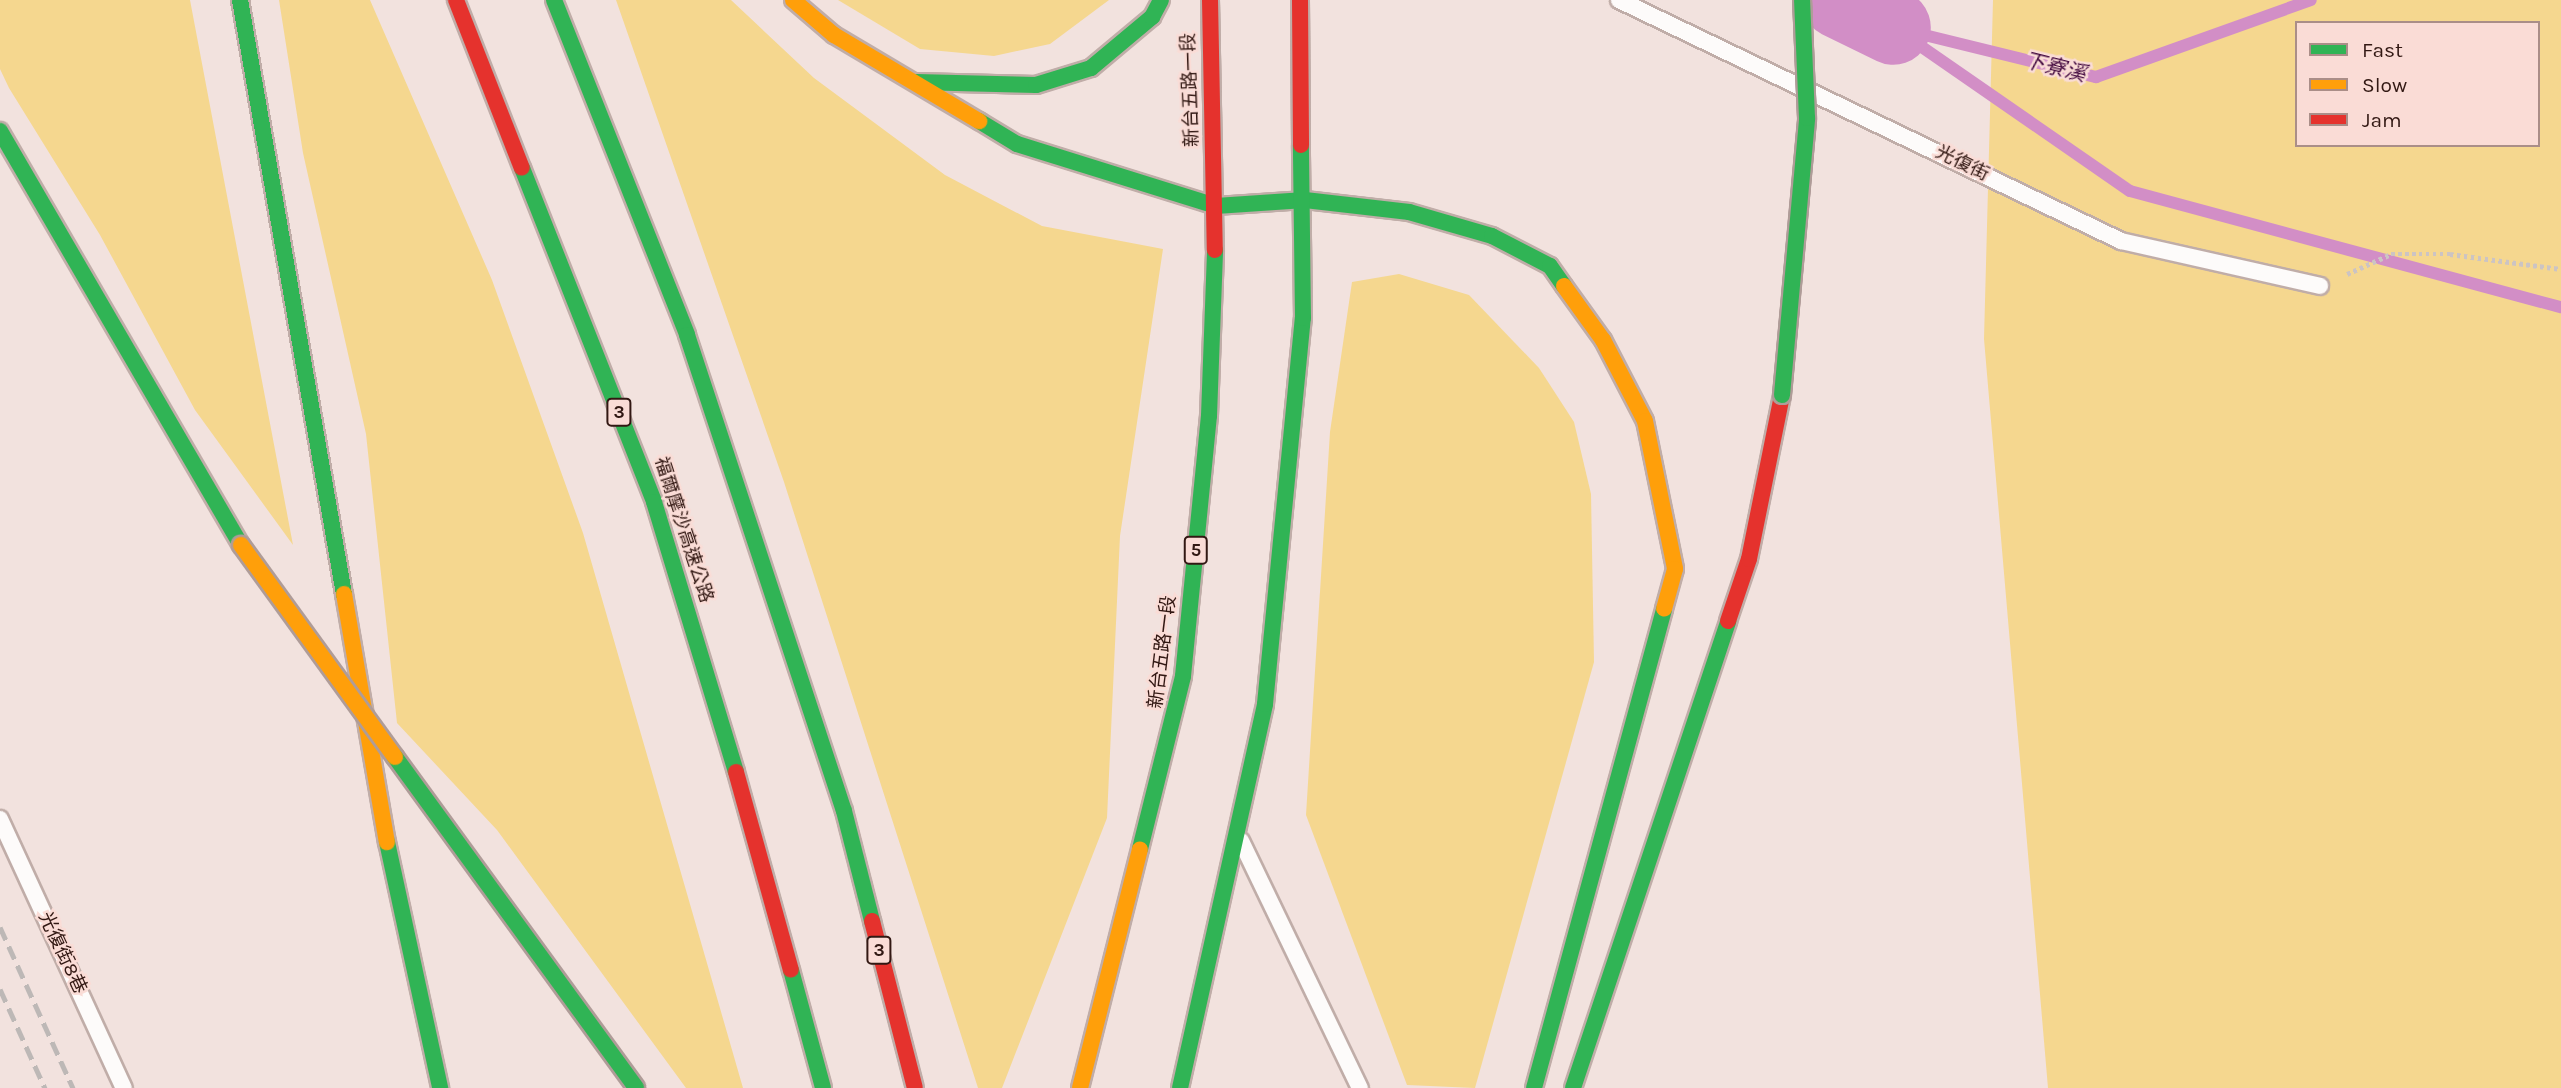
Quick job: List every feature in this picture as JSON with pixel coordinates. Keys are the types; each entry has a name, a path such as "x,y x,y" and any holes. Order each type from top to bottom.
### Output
{"main road":[{"path":"240,0 386,836 440,1088"},
{"name":"福爾摩沙高速公路","path":"456,0 654,502 755,833 823,1088"},
{"name":"3","path":"554,0 692,349 844,811 915,1088"},
{"path":"793,0 834,35 1017,144 1216,206 1305,200 1409,212 1492,236 1550,266 1603,340 1645,421 1675,569 1534,1088"},
{"path":"910,82 1036,85 1091,68 1144,25 1161,0"},
{"name":"新台五路一段","path":"1080,1088 1183,676 1209,416 1216,206 1210,0"},
{"path":"1180,1088 1240,839 1265,704 1303,318 1305,200 1300,0"},
{"path":"1573,1088 1749,559 1782,395 1807,118 1802,0"},
{"path":"0,131 241,545 636,1088"}],"lane":[{"name":"光復街","path":"1619,0 2121,241 2320,286"},
{"name":"光復街8巷","path":"0,819 124,1088"},
{"path":"1240,839 1360,1088"}],"path":[{"path":"2320,286 2390,254 2450,254 2561,269"}],"shaded area":[{"path":"0,0 190,0 293,545 195,410 100,235 9,88 0,69"},
{"path":"279,0 370,0 492,280 583,533 743,1088 686,1088 497,830 397,723 366,434 303,153"},
{"path":"616,0 731,0 814,78 945,175 1042,226 1163,249 1120,536 1107,818 1002,1088 978,1088 784,482"},
{"path":"838,0 1109,0 1050,44 994,56 920,49"},
{"path":"1993,0 2561,0 2561,1088 2048,1088 1984,339"},
{"path":"1399,274 1469,295 1539,368 1574,422 1591,494 1594,662 1475,1088 1407,1085 1306,815 1330,432 1352,282"}],"waterway":[{"name":"下寮溪","path":"1838,0 1893,27"},
{"name":"下寮溪","path":"1900,29 2096,77 2311,0"},
{"path":"1893,27 2130,191 2561,307"}],"railway":[{"path":"0,927 73,1088"},
{"path":"0,989 45,1088"}],"traffic: fast":[{"path":"240,0 344,594"},
{"path":"554,0 687,335 844,811 872,921"},
{"path":"916,82 1036,85 1091,68 1152,17 1161,0"},
{"path":"1782,395 1807,118 1802,0"},
{"path":"979,121 1017,144 1216,206 1305,200 1409,212 1492,236 1550,266 1564,286"},
{"path":"0,131 241,545"},
{"path":"1180,1088 1265,704 1303,318 1301,145"},
{"path":"522,168 654,502 736,772"},
{"path":"1140,849 1183,676 1209,416 1215,250"},
{"path":"1534,1088 1664,609"},
{"path":"1573,1088 1728,621"},
{"path":"395,757 636,1088"},
{"path":"387,842 440,1088"},
{"path":"791,970 823,1088"}],"traffic: slow":[{"path":"793,0 834,35 979,121"},
{"path":"1564,286 1603,340 1645,421 1675,569 1664,609"},
{"path":"241,545 395,757"},
{"path":"344,594 387,842"},
{"path":"1080,1088 1140,849"}],"traffic: jam":[{"path":"456,0 522,168"},
{"path":"1210,0 1215,250"},
{"path":"1300,0 1301,145"},
{"path":"1728,621 1749,559 1782,395"},
{"path":"736,772 791,970"},
{"path":"872,921 915,1088"}]}
